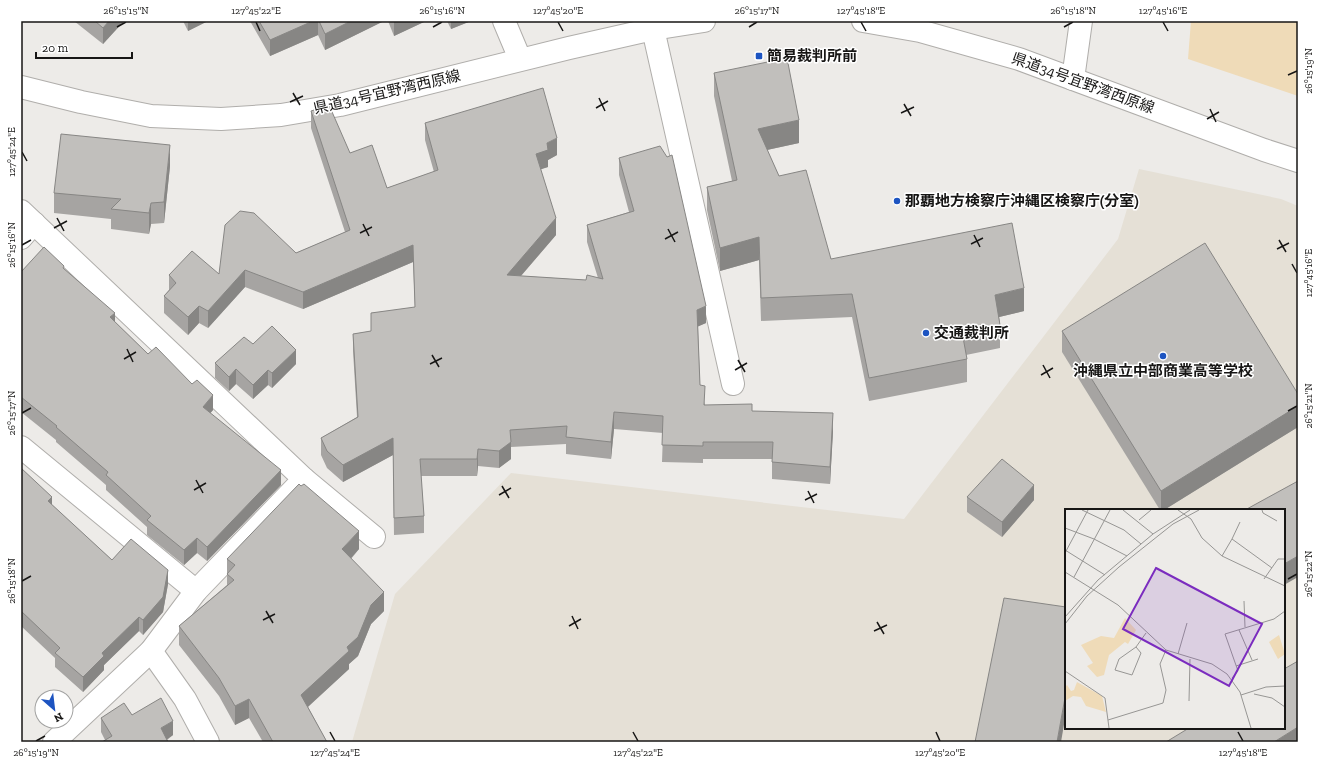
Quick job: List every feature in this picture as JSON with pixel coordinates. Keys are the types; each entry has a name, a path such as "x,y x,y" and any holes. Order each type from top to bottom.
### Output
{"street":[{"path":"504,21 520,59"},
{"name":"県道34号宜野湾西原線","path":"21,87 81,102 151,116 221,119 281,115 340,105 520,59 653,29 704,21"},
{"name":"県道34号宜野湾西原線","path":"863,21 920,31 1019,59 1264,150 1298,161"},
{"path":"1073,79 1081,21"},
{"path":"653,29 733,384"},
{"path":"25,224 304,479 374,537"},
{"path":"21,448 196,591"},
{"path":"54,742 151,651 196,591 304,479"},
{"path":"151,651 185,699 208,742"}],"shaded area":[{"path":"1191,21 1298,21 1298,96 1188,59"},
{"name":"沖縄県立中部商業高等学校","path":"1139,169 1281,199 1298,206 1298,742 352,742 395,594 511,473 904,519 1118,239"}],"building":[{"path":"95,21 109,21 103,28"},
{"path":"259,21 313,21 270,40"},
{"path":"319,21 351,21 325,34"},
{"path":"787,58 799,120 758,129 779,176 806,170 831,259 1012,223 1024,288 995,295 1000,325 962,332 967,359 869,378 852,294 761,298 759,237 720,248 707,187 737,180 714,73"},
{"path":"543,88 557,138 547,143 548,150 536,154 556,218 507,275 586,280 587,275 603,279 587,225 634,211 619,158 660,146 667,157 672,155 706,306 697,310 700,385 705,386 704,405 752,404 752,411 833,413 830,467 772,462 773,442 703,442 703,446 662,445 663,416 614,412 611,442 566,437 567,426 510,430 511,442 499,451 478,449 477,459 420,459 424,516 394,518 393,438 343,465 327,451 321,438 358,417 353,334 371,331 371,313 415,307 413,245 303,292 245,270 208,311 199,306 188,317 164,296 176,283 169,275 192,251 219,274 225,225 240,211 254,213 296,253 350,230 311,111 329,105 350,153 372,145 387,188 438,170 425,123"},
{"path":"61,134 170,145 164,202 151,203 149,213 111,209 121,199 54,193"},
{"path":"1205,243 1298,394 1298,406 1161,491 1062,331"},
{"path":"44,247 64,266 63,268 115,313 110,317 148,354 156,347 192,384 197,380 213,395 203,407 281,470 207,547 197,538 184,550 147,520 151,516 106,475 108,472 56,427 57,426 21,397 21,272"},
{"path":"272,326 296,350 272,373 268,370 253,385 236,369 229,377 215,363 244,337 253,344"},
{"path":"1002,459 1034,485 1002,522 967,497"},
{"path":"21,468 52,497 48,501 112,560 131,539 168,570 163,597 143,620 139,617 102,653 104,656 83,677 55,653 60,648 21,611"},
{"path":"1298,481 1298,556 1285,563 1285,509 1247,509"},
{"path":"299,484 301,486 304,484 359,531 342,549 384,592 371,605 358,637 347,647 349,651 301,695 327,742 273,742 249,699 235,706 219,678 179,626 234,580 227,574 235,565 227,559"},
{"path":"1004,598 1065,607 1065,698 1057,742 975,742"},
{"path":"1298,661 1298,727 1274,742 1166,742 1187,729 1285,729 1285,668"},
{"path":"161,698 173,721 161,728 168,742 102,742 112,736 101,718 124,703 132,715"}],"place":[{"name":"簡易裁判所前","path":"759,56"},
{"name":"那覇地方検察庁沖縄区検察庁(分室)","path":"897,201"},
{"name":"交通裁判所","path":"926,333"},
{"name":"沖縄県立中部商業高等学校","path":"1163,356"}]}
